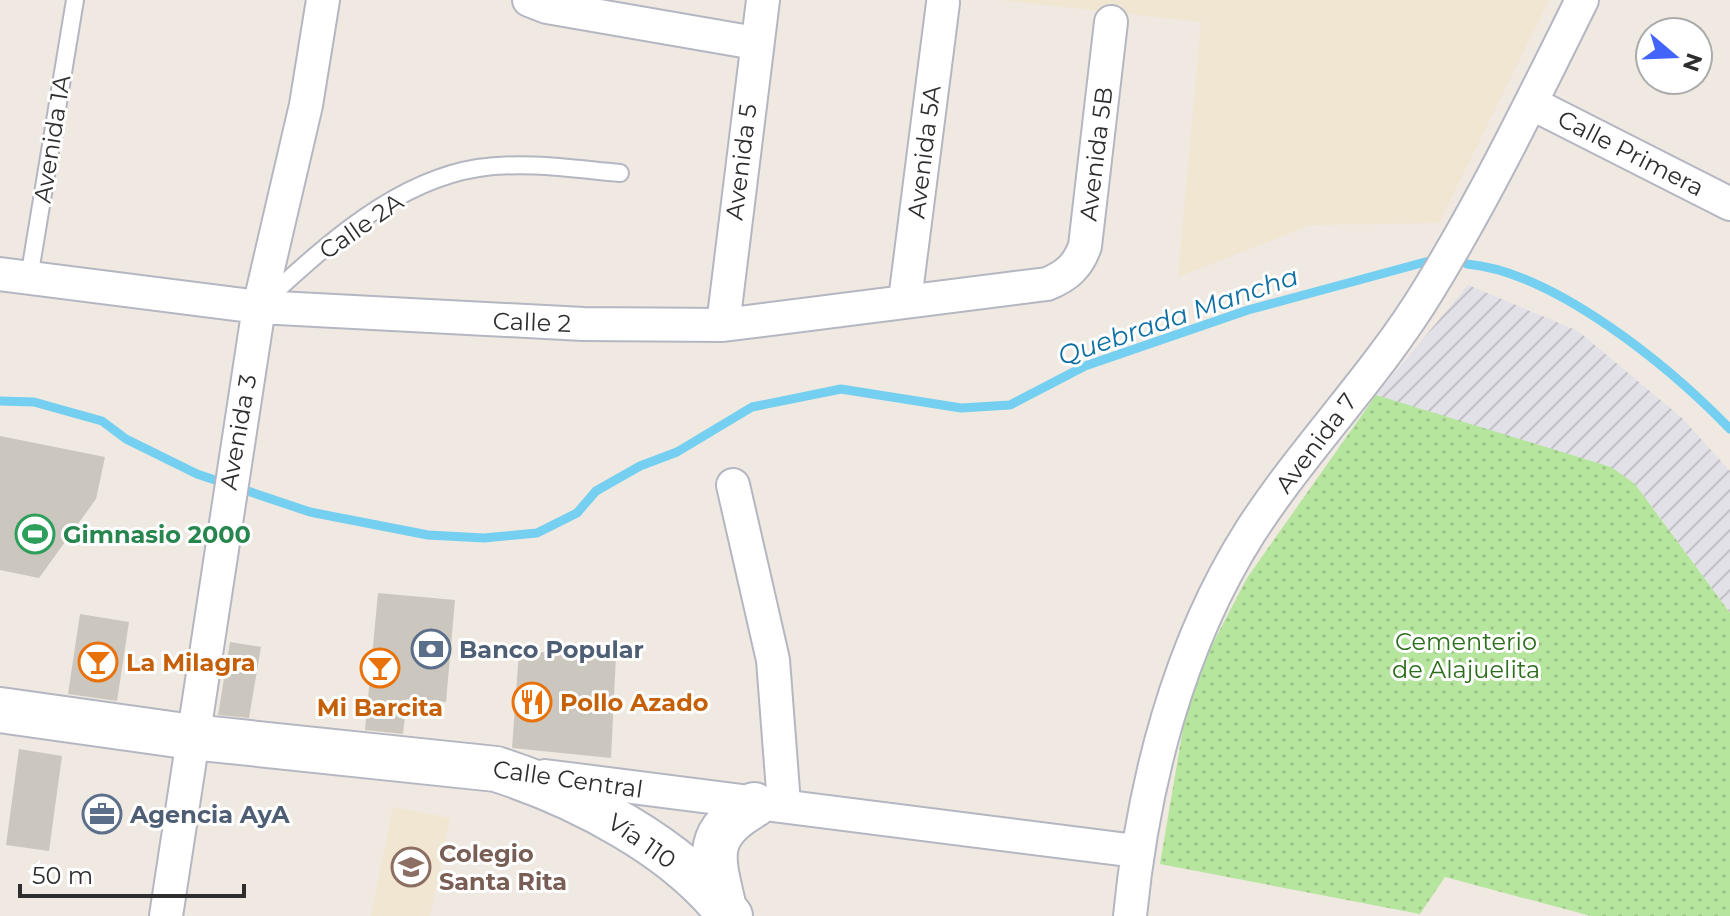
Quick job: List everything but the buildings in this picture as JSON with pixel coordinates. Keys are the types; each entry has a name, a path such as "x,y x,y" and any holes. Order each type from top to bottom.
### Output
{"main road":[{"name":"Calle Central","path":"0,710 192,737 496,769"},
{"name":"Vía 110","path":"496,769 540,783 605,814 659,851 727,912"},
{"path":"727,912 714,863 719,832 730,819 769,804"}],"street":[{"name":"Avenida 3","path":"166,916 226,503 259,307 306,105 323,0"},
{"name":"Avenida 5","path":"723,325 755,43 763,0"},
{"name":"Avenida 7","path":"1130,916 1136,851 1174,693 1199,631 1249,533 1429,290 1531,103 1582,0"},
{"path":"530,1 755,43"},
{"name":"Avenida 5A","path":"905,300 943,3"},
{"name":"Avenida 5B","path":"1063,278 1075,267 1085,246 1111,22"},
{"name":"Calle Primera","path":"1531,103 1730,204"},
{"name":"Calle 2","path":"14,276 259,307 460,320 723,325 1047,284 1063,278"},
{"path":"733,485 773,660 769,804"},
{"name":"Calle Central","path":"496,769 1136,851"}],"lane":[{"name":"Avenida 1A","path":"14,276 75,0"},
{"name":"Calle 2A","path":"259,307 333,242 391,201 427,184 477,168 557,168 620,173"}],"shaded area":[{"path":"999,0 1549,0 1439,223 1311,225 1178,277 1201,22"},
{"path":"1468,285 1578,331 1682,418 1730,471 1730,613 1635,484 1376,395"},
{"name":"Colegio Santa Rita","path":"393,807 450,818 430,916 371,916"}],"green space":[{"name":"Cementerio de Alajuelita","path":"1376,395 1611,467 1635,484 1730,613 1730,916 1591,916 1445,877 1420,914 1160,864 1190,687 1247,578"}],"waterway":[{"name":"Quebrada Mancha","path":"0,401 34,402 102,421 126,439 197,474 310,512 428,535 484,538 537,533 577,513 596,491 640,466 677,452 752,407 841,389 961,408 1010,405 1085,366 1248,310 1429,261"},
{"name":"Quebrada Mancha","path":"1467,264 1501,271 1537,284 1573,303 1644,352 1730,429"}],"place":[{"name":"Gimnasio 2000","path":"35,534"},
{"name":"Banco Popular","path":"431,649"},
{"name":"La Milagra","path":"98,662"},
{"name":"Mi Barcita","path":"380,668"},
{"name":"Pollo Azado","path":"532,702"},
{"name":"Agencia AyA","path":"102,814"},
{"name":"Colegio Santa Rita","path":"411,867"}]}
